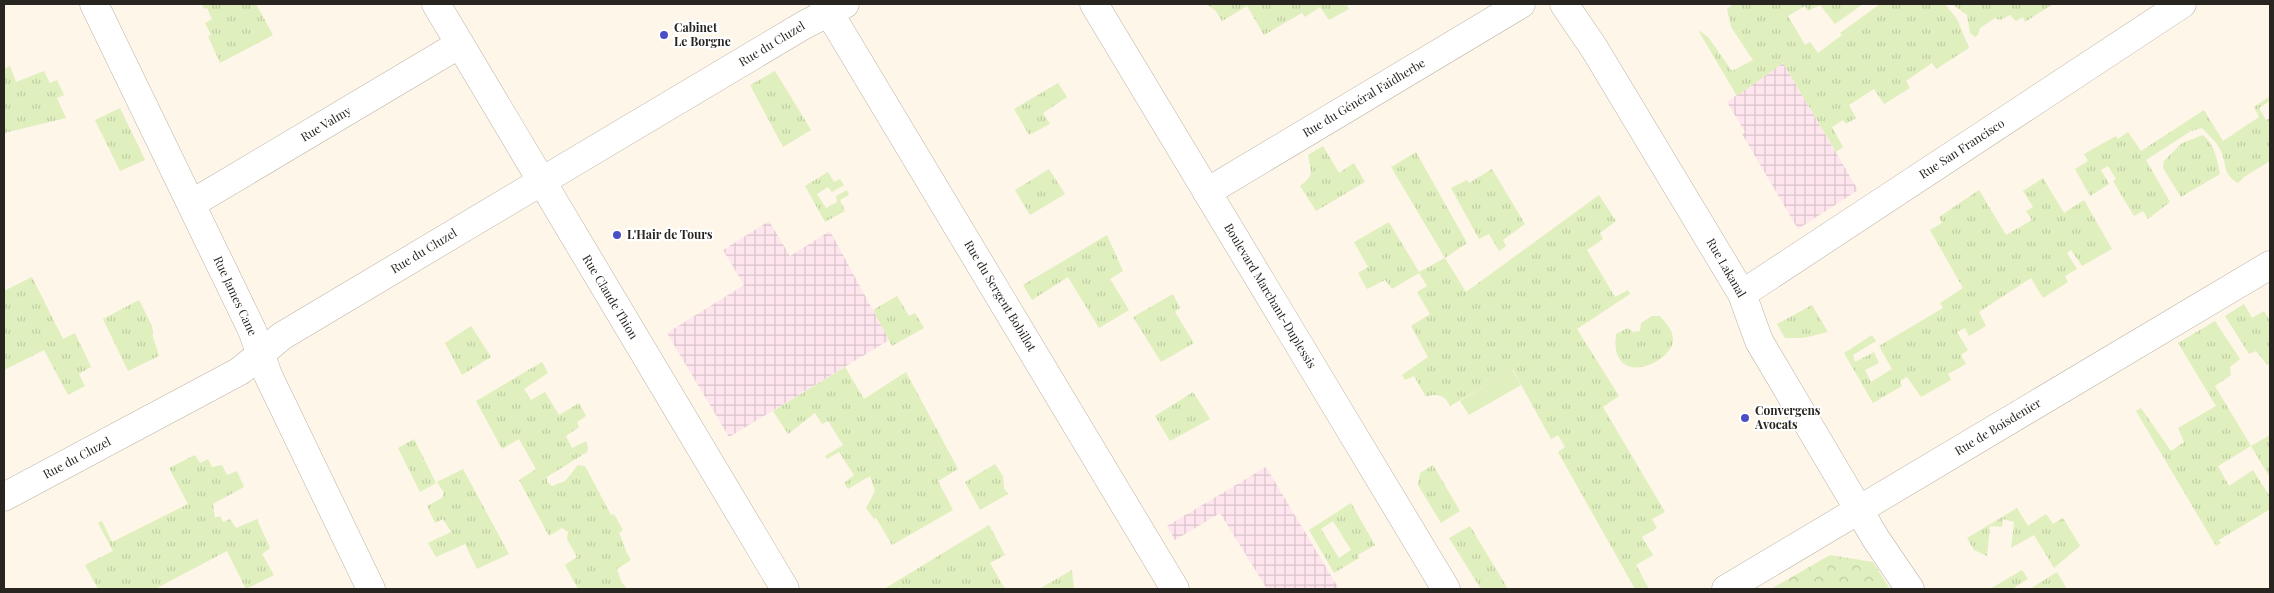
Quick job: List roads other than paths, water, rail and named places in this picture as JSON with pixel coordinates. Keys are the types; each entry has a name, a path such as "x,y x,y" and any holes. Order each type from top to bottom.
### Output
{"street":[{"name":"Rue James Cane","path":"94,4 252,330 268,375 371,589"},
{"name":"Rue Claude Thion","path":"436,4 785,589"},
{"name":"Boulevard Marchant-Duplessis","path":"1094,4 1446,589"},
{"name":"Rue du Général Faidherbe","path":"1207,192 1521,4"},
{"name":"Rue Lakanal","path":"1564,4 1594,48 1742,294 1759,341 1860,510 1910,589"},
{"name":"Rue San Francisco","path":"1742,294 2182,4"},
{"name":"Rue du Cluzel","path":"4,497 240,371 282,336 833,7"},
{"name":"Rue du Sergent Bobillot","path":"833,7 1175,589"},
{"name":"Rue Valmy","path":"191,204 460,44"},
{"name":"Rue de Boisdenier","path":"1726,589 2270,265"}],"place":[{"name":"Cabinet Le Borgne","path":"664,35"},
{"name":"L'Hair de Tours","path":"617,235"},
{"name":"Convergens Avocats","path":"1745,418"}]}
